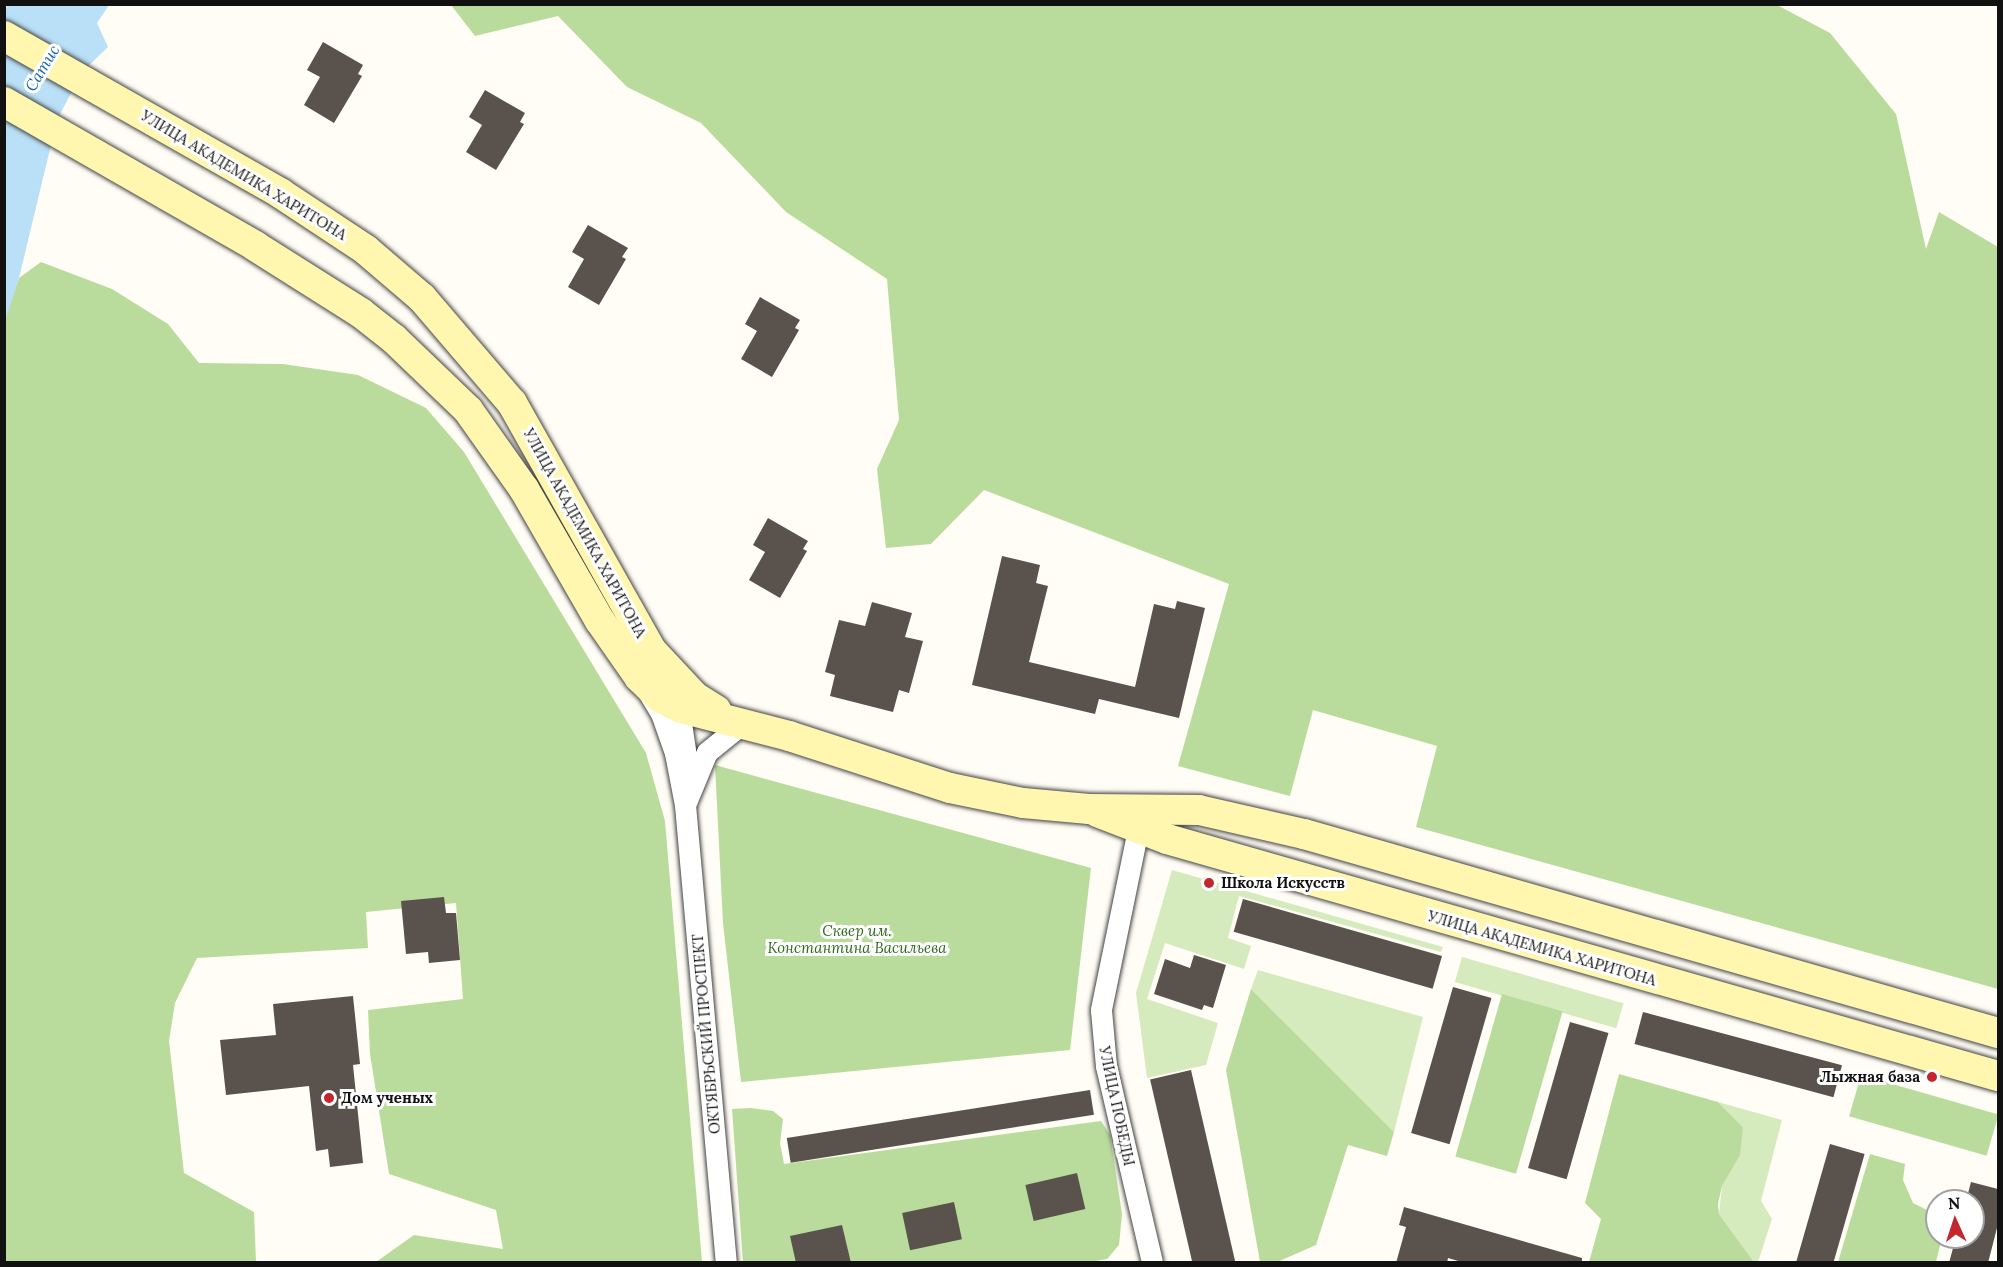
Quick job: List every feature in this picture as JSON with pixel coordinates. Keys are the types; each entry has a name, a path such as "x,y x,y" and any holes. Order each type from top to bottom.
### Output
{"main road":[{"name":"УЛИЦА АКАДЕМИКА ХАРИТОНА","path":"4,36 90,82 280,193 366,250 422,298 512,403 651,650 669,672 695,697 736,721"},
{"name":"УЛИЦА АКАДЕМИКА ХАРИТОНА","path":"4,102 265,252 360,313 394,339 468,411 524,489 600,621 639,677 662,698 681,708 736,721 950,788 1023,803 1089,809 1139,818 1998,1076"},
{"name":"УЛИЦА АКАДЕМИКА ХАРИТОНА","path":"1139,818 1199,810 1304,834 1998,1033"}],"street":[{"name":"ОКТЯБРЬСКИЙ ПРОСПЕКТ","path":"669,672 681,708 688,780 685,805"},
{"name":"ОКТЯБРЬСКИЙ ПРОСПЕКТ","path":"639,677 661,713 675,753 685,805 726,1263"},
{"name":"ОКТЯБРЬСКИЙ ПРОСПЕКТ","path":"685,805 707,752 736,721"},
{"name":"УЛИЦА ПОБЕДЫ","path":"1139,818 1101,1010 1106,1066 1152,1263"}],"green space":[{"path":"1775,4 1830,33 1896,114 1926,249 1939,212 1998,247 1998,989 1416,827 1437,746 1313,710 1290,796 1178,766 1229,584 984,490 931,544 886,548 877,469 899,420 887,279 786,212 701,123 627,87 558,16 475,36 451,5"},
{"path":"41,262 112,289 168,324 199,363 283,364 358,375 426,408 464,452 646,753 665,821 702,1262 376,1262 414,1235 503,1249 496,1210 389,1174 370,1054 368,1010 463,999 456,903 366,912 368,948 197,958 175,1003 169,1041 184,1173 254,1212 256,1262 5,1262 4,321 19,278"},
{"name":"Сквер им. Константина Васильева","path":"715,765 1091,868 1070,1050 741,1082 723,923"},
{"path":"1172,870 1443,947 1441,952 1239,896 1228,938 1251,946 1244,969 1165,943 1147,999 1218,1023 1206,1065 1147,1078 1136,993"},
{"path":"1462,957 1623,1003 1616,1028 1455,982"},
{"path":"1258,970 1423,1017 1394,1132 1251,989"},
{"path":"1251,989 1394,1132 1387,1156 1348,1145 1316,1245 1277,1262 1260,1262 1226,1070"},
{"path":"1502,994 1563,1011 1516,1174 1455,1156"},
{"path":"1619,1074 1718,1102 1743,1127 1740,1155 1722,1186 1718,1204 1719,1214 1754,1262 1589,1262 1601,1219 1585,1203"},
{"path":"1861,1075 1998,1114 1987,1156 1849,1116"},
{"path":"1718,1102 1782,1120 1761,1201 1772,1219 1758,1262 1754,1262 1719,1214 1722,1186 1743,1127"},
{"path":"751,1108 773,1111 783,1119 780,1143 784,1164 1101,1121 1110,1135 1122,1214 1119,1245 1107,1259 1090,1262 743,1262 732,1109"},
{"path":"1870,1154 1905,1164 1903,1180 1913,1203 1925,1209 1925,1249 1939,1249 1936,1262 1838,1262"}],"water":[{"name":"Сатис","path":"8,5 109,5 97,23 108,47 82,72 57,120 19,278 5,321 5,10"}],"building":[{"path":"323,42 363,65 358,74 362,76 334,123 304,105 320,77 307,70"},
{"path":"485,90 525,113 520,122 524,124 496,170 466,152 482,125 469,117"},
{"path":"588,225 628,248 622,257 626,259 599,305 568,287 584,259 572,252"},
{"path":"760,297 800,320 795,328 799,330 772,377 741,359 757,331 745,324"},
{"path":"768,518 808,541 803,549 807,551 780,598 749,580 765,552 753,545"},
{"path":"1002,556 1040,565 1036,583 1048,586 1029,662 1135,687 1154,604 1175,609 1177,601 1205,608 1179,718 1099,699 1095,714 972,685"},
{"path":"872,602 912,613 905,637 923,641 909,693 899,690 893,712 830,696 835,675 825,672 839,620 865,626"},
{"path":"444,897 446,913 456,913 460,960 429,963 428,952 406,954 401,901"},
{"path":"1243,899 1442,956 1433,989 1234,932"},
{"path":"1194,955 1226,965 1213,1008 1204,1005 1202,1010 1154,994 1165,959 1190,968"},
{"path":"1453,987 1491,998 1450,1144 1411,1133"},
{"path":"353,996 360,1064 353,1065 363,1163 330,1167 328,1149 316,1151 309,1086 226,1095 220,1040 276,1035 273,1004"},
{"path":"1643,1012 1842,1065 1833,1097 1634,1044"},
{"path":"1570,1022 1608,1033 1567,1179 1528,1168"},
{"path":"1191,1070 1235,1262 1192,1262 1150,1079"},
{"path":"1090,1090 1094,1115 791,1163 787,1138"},
{"path":"1830,1144 1865,1154 1834,1262 1796,1262"},
{"path":"1077,1173 1085,1209 1034,1221 1025,1185"},
{"path":"1971,1182 1998,1189 1998,1224 1988,1263 1949,1263 1953,1249 1985,1249 1985,1189 1969,1189"},
{"path":"954,1202 962,1239 910,1250 902,1213"},
{"path":"1404,1207 1582,1258 1582,1263 1465,1263 1448,1258 1447,1263 1396,1263 1406,1227 1399,1225"},
{"path":"842,1225 851,1263 796,1263 790,1236"}],"place":[{"name":"Школа Искусств","path":"1209,883"},
{"name":"Лыжная база","path":"1932,1077"},
{"name":"Дом ученых","path":"329,1098"}]}
